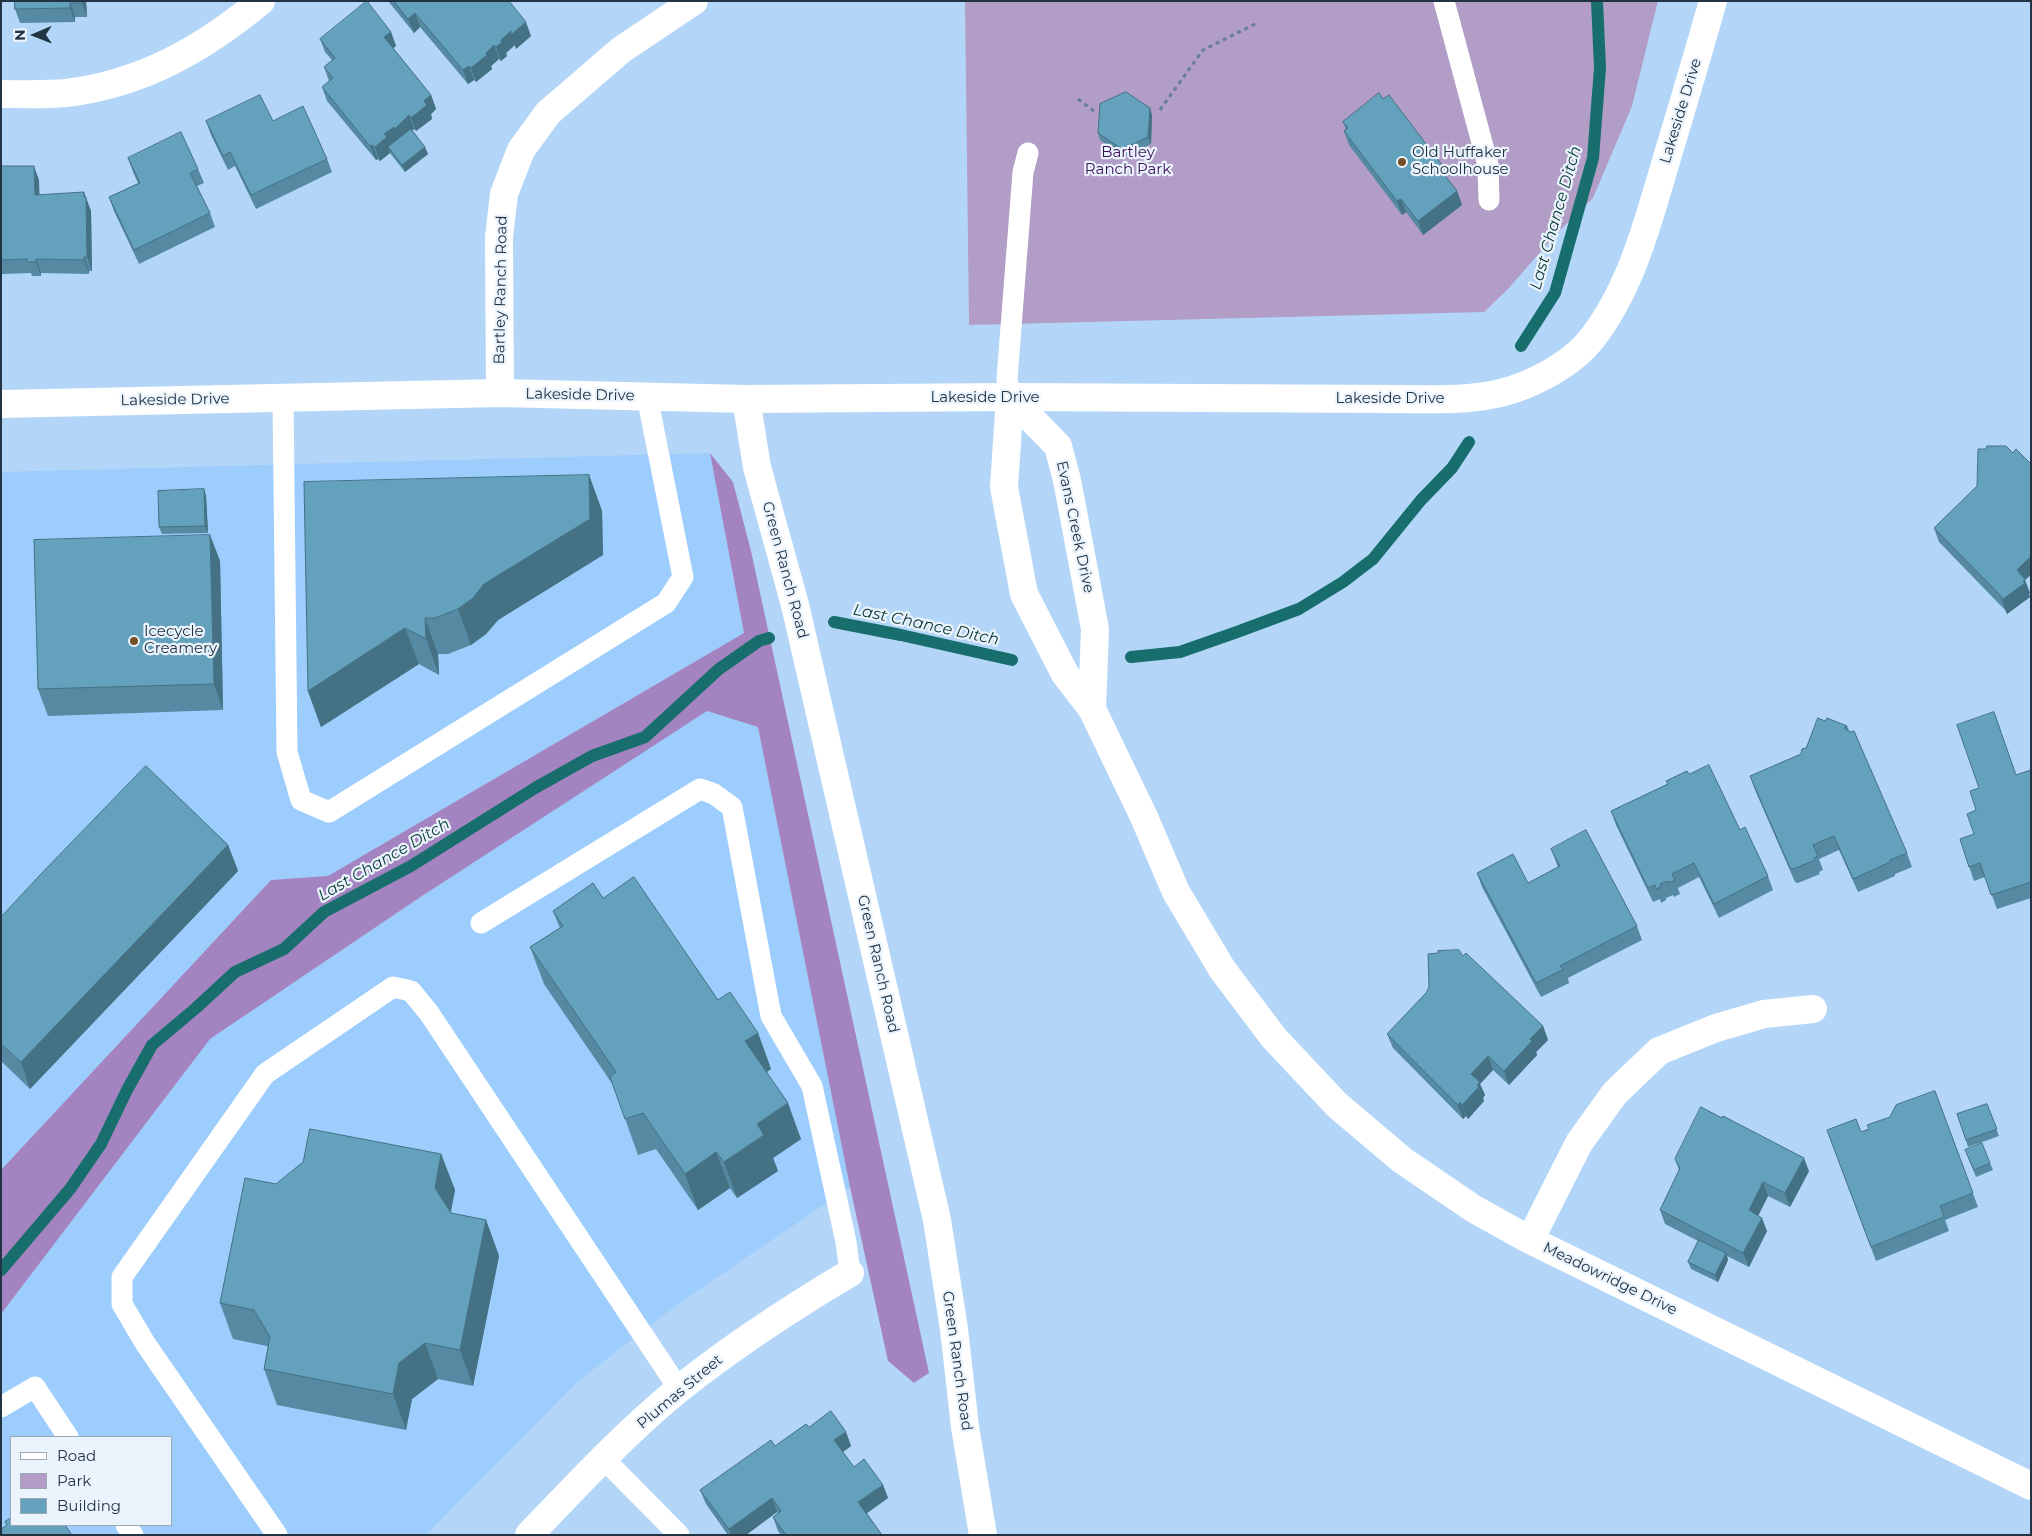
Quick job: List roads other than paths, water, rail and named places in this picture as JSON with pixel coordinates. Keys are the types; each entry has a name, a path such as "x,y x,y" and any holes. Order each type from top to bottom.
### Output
{"street":[{"path":"1,94 66,93 123,81 177,60 226,29 261,1"},
{"name":"Bartley Ranch Road","path":"500,393 499,237 504,194 521,150 548,112 621,50 694,1"},
{"name":"Lakeside Drive","path":"1,404 500,393 746,399 1010,397 1448,398 1502,393 1524,386 1550,374 1570,360 1590,341 1616,301 1626,281 1653,205 1713,1"},
{"name":"Evans Creek Drive","path":"1010,397 1058,446 1067,480 1095,629 1092,709"},
{"name":"Evans Creek Drive","path":"1010,397 1004,487 1024,594 1065,674 1092,709 1144,816 1176,892 1222,969 1243,997"},
{"name":"Green Ranch Road","path":"746,399 757,467 795,605 937,1220 954,1329 965,1427 984,1535"},
{"name":"Meadowridge Drive","path":"1243,997 1274,1038 1336,1105 1402,1160 1474,1209 1530,1240 2031,1486"},
{"path":"1530,1240 1579,1143 1615,1093 1659,1051 1716,1028 1764,1014 1813,1009"},
{"name":"Plumas Street","path":"529,1535 604,1458 679,1389 743,1341 850,1273"}],"lane":[{"path":"1444,1 1488,165 1489,200"},
{"path":"1010,397 1006,378 1010,320 1023,172 1028,153"},
{"path":"283,397 287,752 302,800 329,812 666,603 683,577 647,396"},
{"path":"481,923 700,789 714,794 732,807 771,1016 812,1086 846,1242 850,1273"},
{"path":"276,1535 145,1344 122,1304 122,1277 265,1074 393,987 411,991 429,1013 679,1389"},
{"path":"1,1407 35,1387 67,1436"},
{"path":"604,1458 679,1535"}],"waterway":[{"name":"Last Chance Ditch","path":"1521,346 1555,293 1593,158 1600,68 1597,1"},
{"name":"Last Chance Ditch","path":"1131,657 1180,652 1237,632 1299,609 1343,582 1373,559 1421,500 1452,468 1469,442"},
{"name":"Last Chance Ditch","path":"834,622 1012,660"},
{"name":"Last Chance Ditch","path":"1,1270 70,1189 101,1144 127,1090 152,1045 235,972 284,949 324,912 411,866 535,788 592,756 645,737 719,669 759,641 769,638"}],"place":[{"name":"Old Huffaker Schoolhouse","path":"1402,162"},
{"name":"Icecycle Creamery","path":"134,641"}],"park label":[{"name":"Bartley Ranch Park","path":"1128,162"}]}
